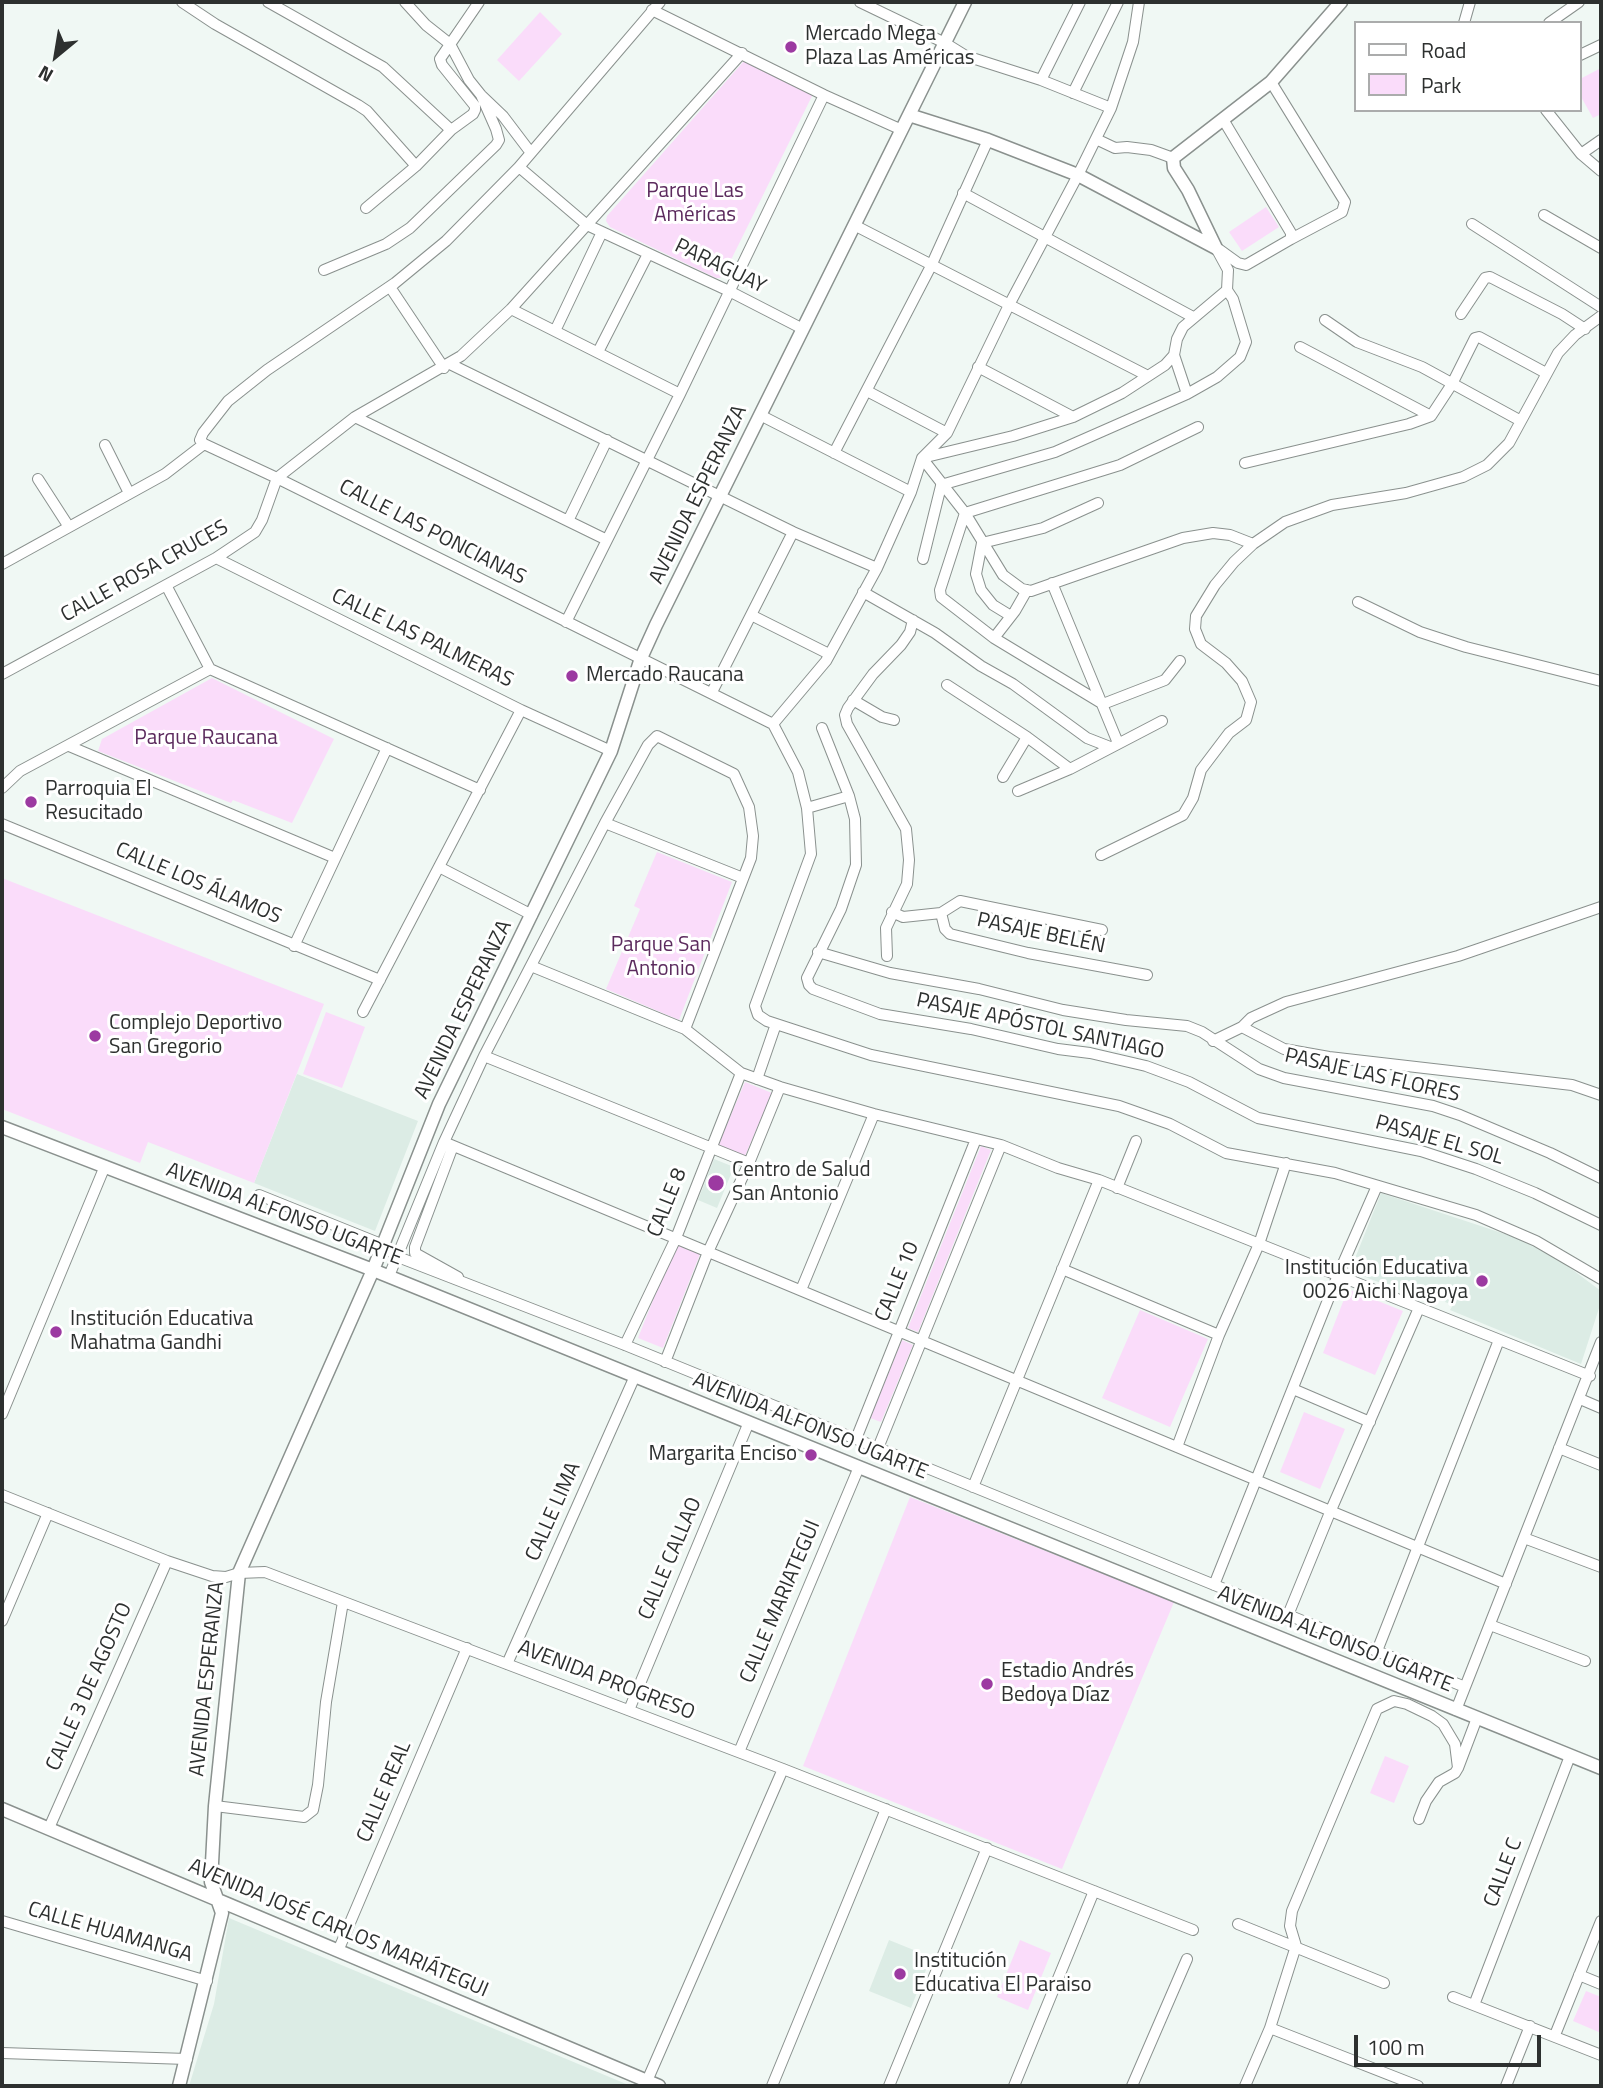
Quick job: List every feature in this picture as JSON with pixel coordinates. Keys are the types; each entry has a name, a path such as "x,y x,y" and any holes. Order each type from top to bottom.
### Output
{"street":[{"path":"183,2 215,24 367,111 416,166"},
{"path":"268,2 383,67 451,130"},
{"path":"405,2 426,25 450,44 469,80 481,95 498,109 531,153"},
{"path":"366,208 416,166 451,130 473,114 475,106 440,61 441,55 479,2"},
{"path":"860,2 873,4 966,56 1041,80 1111,108"},
{"name":"AVENIDA ESPERANZA","path":"179,2086 222,1913 211,1882 215,1807 239,1573 373,1270 439,1104 611,751 641,659 965,2"},
{"path":"1041,80 1080,2"},
{"path":"1073,93 1118,2"},
{"path":"1139,2 1133,42 1111,108 1078,175 1009,305 947,433 922,458 911,492 877,569 830,654 773,724 798,772 807,808 811,854 754,1006 758,1015 776,1024 871,1055 1119,1106 1170,1124 1226,1153 1335,1173 1476,1215 1518,1232 1601,1279"},
{"path":"1173,158 1271,82 1341,2"},
{"path":"1465,21 1471,2"},
{"path":"1552,21 1579,2"},
{"path":"2,564 164,474 204,444 200,440 203,433 228,401 267,370 390,287 446,241 519,167 656,6 824,95 902,130"},
{"path":"1582,54 1601,45"},
{"path":"277,478 355,417 447,366 511,309 743,53"},
{"path":"909,115 988,140 1078,175 1246,265 1342,212 1345,202 1271,82"},
{"path":"324,270 386,244 410,228 495,145 499,140 496,129 481,95"},
{"path":"566,622 680,394 824,95"},
{"path":"1548,112 1581,154 1601,171"},
{"path":"1224,121 1291,233 1291,239"},
{"path":"1096,139 1115,148 1151,150 1173,158"},
{"path":"834,453 931,266 988,140"},
{"path":"1581,154 1601,140"},
{"path":"941,485 1055,452 1187,394 1217,377 1240,357 1246,342 1233,299 1227,290 1228,270 1174,168 1173,158"},
{"name":"PARAGUAY","path":"519,167 587,226 729,291 803,329"},
{"path":"963,193 1193,317"},
{"path":"1544,215 1601,248"},
{"path":"1472,224 1601,307"},
{"path":"854,225 1148,376"},
{"path":"555,331 602,232"},
{"path":"598,352 648,254"},
{"path":"1461,314 1485,278 1490,276 1585,329"},
{"path":"390,287 447,366 607,440 793,532 877,569"},
{"path":"1187,394 1174,355 1177,339 1183,327 1193,317 1227,290"},
{"path":"511,309 680,394"},
{"path":"1101,855 1183,815 1193,798 1201,770 1229,733 1246,720 1251,702 1242,681 1226,663 1200,644 1195,629 1196,616 1215,585 1234,562 1253,544 1285,522 1332,505 1406,493 1463,477 1487,466 1509,443 1559,353 1574,335 1601,316"},
{"path":"1325,320 1357,342 1422,367 1521,421"},
{"path":"1245,463 1409,425 1431,416 1452,384 1475,338 1479,337 1546,373"},
{"path":"1300,347 1431,416"},
{"path":"922,458 1013,436 1073,417 1122,393 1165,365 1174,355"},
{"path":"978,367 1073,417"},
{"path":"867,391 947,433"},
{"path":"760,415 911,492"},
{"path":"355,417 607,540"},
{"path":"965,513 1120,466 1198,427"},
{"path":"568,521 607,440"},
{"name":"CALLE LAS PONCIANAS","path":"204,444 773,724"},
{"path":"105,445 130,493"},
{"path":"922,458 965,513 1003,575 1015,585 1027,590 1031,591 1183,538 1213,533 1230,535 1253,544"},
{"name":"CALLE ROSA CRUCES","path":"2,674 216,558 258,527 277,478"},
{"path":"38,479 69,527"},
{"path":"923,558 941,485"},
{"path":"982,543 1043,528 1098,503"},
{"path":"965,513 941,597 994,638 1103,704"},
{"path":"712,692 793,532"},
{"path":"982,543 976,575 981,590 993,606 1011,615"},
{"name":"CALLE LAS PALMERAS","path":"216,558 522,710 611,751"},
{"path":"1052,583 1103,704 1114,745"},
{"path":"166,584 210,669 480,790"},
{"path":"994,638 1027,590"},
{"path":"863,592 913,620 1013,684 1081,734 1114,745"},
{"path":"1358,602 1420,632 1466,647 1601,681"},
{"path":"751,615 830,654"},
{"path":"887,956 886,928 907,884 909,860 906,829 847,724 845,715 873,674 901,645 910,632 913,620"},
{"path":"1103,704 1165,680 1180,661"},
{"path":"2,788 20,771 210,669"},
{"path":"947,685 1027,737 1070,769"},
{"path":"853,700 882,717 894,720"},
{"path":"363,1012 522,710"},
{"path":"1018,791 1070,769 1162,721"},
{"path":"818,952 841,909 856,866 855,819 849,796 822,728"},
{"path":"388,1276 448,1144 484,1056 605,823 649,745 657,736 734,774 749,807 753,836 751,858 685,1029"},
{"path":"1003,777 1027,737"},
{"path":"69,746 335,858"},
{"path":"295,946 387,748"},
{"path":"807,808 849,796"},
{"path":"605,823 743,878"},
{"name":"CALLE LOS ÁLAMOS","path":"2,824 380,980"},
{"path":"439,867 532,915"},
{"path":"892,912 903,917 941,913 960,901 1102,930"},
{"path":"1213,1041 1242,1027 1251,1018 1286,1002 1458,956 1601,907"},
{"name":"PASAJE BELÉN","path":"941,913 945,929 950,934 1028,953 1147,975"},
{"name":"PASAJE APÓSTOL SANTIAGO","path":"818,952 807,978 809,985 880,1014 971,1029 1146,1066 1189,1082 1258,1118"},
{"name":"PASAJE LAS FLORES","path":"818,952 890,972 979,989 1063,1010 1187,1026 1202,1032 1259,1069 1284,1078 1433,1106 1550,1153 1601,1178"},
{"path":"531,966 685,1029 741,1073 874,1114 1000,1145 1058,1168 1099,1180 1590,1376"},
{"path":"757,1079 776,1024"},
{"path":"1242,1027 1284,1049 1329,1057 1572,1085 1601,1096"},
{"path":"484,1056 749,1163"},
{"name":"CALLE 8","path":"625,1345 676,1238 741,1073"},
{"path":"665,1362 780,1087"},
{"path":"801,1290 874,1114"},
{"name":"PASAJE EL SOL","path":"1258,1118 1421,1151 1476,1169 1535,1193 1601,1225"},
{"name":"AVENIDA ALFONSO UGARTE","path":"2,1128 388,1276 1601,1768"},
{"name":"CALLE 10","path":"856,1439 976,1139"},
{"path":"1117,1188 1136,1141"},
{"path":"448,1144 1506,1584"},
{"path":"448,1144 415,1253 447,1269 470,1285"},
{"path":"878,1448 1000,1145"},
{"path":"1177,1447 1219,1335 1259,1244 1286,1163"},
{"path":"2,1414 105,1166"},
{"path":"973,1487 1099,1180"},
{"path":"1214,1585 1338,1275 1377,1186"},
{"name":"AVENIDA ALFONSO UGARTE","path":"260,1195 382,1244 398,1257 625,1345 1465,1687"},
{"path":"1062,1269 1219,1335"},
{"path":"1288,1615 1419,1308"},
{"path":"1377,1651 1499,1340"},
{"path":"1455,1710 1590,1376 1601,1342"},
{"name":"CALLE LIMA","path":"508,1664 635,1376"},
{"path":"1293,1389 1370,1422"},
{"path":"1580,1399 1601,1408"},
{"name":"CALLE CALLAO","path":"629,1710 749,1422"},
{"path":"1559,1448 1601,1465"},
{"name":"CALLE MARIATEGUI","path":"739,1752 859,1467"},
{"name":"AVENIDA PROGRESO","path":"2,1494 167,1561 212,1576 265,1572 739,1752 1193,1930"},
{"path":"2,1621 48,1513"},
{"path":"1524,1538 1601,1567"},
{"name":"CALLE 3 DE AGOSTO","path":"49,1828 167,1561"},
{"path":"215,1807 304,1817 313,1810 326,1702 343,1602"},
{"path":"1490,1625 1585,1661"},
{"name":"CALLE REAL","path":"338,1951 467,1648"},
{"path":"1245,2086 1270,2028 1296,1946 1290,1926 1292,1911 1377,1709 1394,1702 1407,1704 1443,1724 1455,1744 1458,1768"},
{"path":"1419,1819 1426,1801 1439,1782 1455,1773 1458,1768 1477,1718"},
{"name":"CALLE C","path":"1474,2005 1570,1756"},
{"path":"653,2084 783,1769"},
{"name":"AVENIDA JOSÉ CARLOS MARIÁTEGUI","path":"2,1808 653,2084"},
{"path":"772,2086 886,1809"},
{"path":"889,2086 987,1849"},
{"path":"1014,2086 1094,1891"},
{"path":"1555,2035 1601,1921"},
{"name":"CALLE HUAMANGA","path":"2,1922 206,1981"},
{"path":"1238,1924 1384,1983"},
{"path":"1132,2086 1187,1959"},
{"path":"1579,1975 1601,1984"},
{"path":"1453,1997 1601,2055"},
{"path":"1506,2086 1530,2026"},
{"path":"1270,2028 1418,2086"},
{"path":"2,2053 187,2059"}],"shaded area":[{"path":"297,1074 418,1121 375,1231 254,1183"},
{"name":"Centro de Salud San Antonio","path":"714,1159 734,1167 717,1208 698,1200"},
{"name":"Institución Educativa 0026 Aichi Nagoya","path":"1381,1193 1517,1238 1562,1262 1601,1291 1601,1302 1581,1364 1450,1310 1453,1305 1434,1295 1430,1302 1350,1271"},
{"path":"229,1918 631,2086 189,2086 214,2004"},
{"name":"Institución Educativa El Paraiso","path":"889,1940 931,1957 911,2008 869,1991"}],"green space":[{"path":"540,12 562,34 519,81 497,60"},
{"name":"Parque Las Américas","path":"745,60 813,94 725,272 720,278 716,278 610,227 606,221 607,216"},
{"path":"1601,68 1601,114 1593,118 1582,99 1582,78"},
{"path":"1266,207 1279,227 1242,251 1229,232"},
{"name":"Parque Raucana","path":"212,678 334,739 292,823 233,800 231,803 98,751 102,739"},
{"name":"Parque San Antonio","path":"657,852 732,882 679,1020 606,989 640,909 634,906"},
{"name":"Complejo Deportivo San Gregorio","path":"2,878 324,1004 254,1183 148,1142 140,1163 2,1109"},
{"path":"326,1012 365,1027 342,1088 303,1074"},
{"path":"745,1082 772,1093 745,1156 718,1145"},
{"path":"981,1146 991,1150 918,1332 908,1328"},
{"path":"675,1244 700,1254 663,1348 638,1338"},
{"path":"1348,1289 1403,1311 1375,1375 1323,1353"},
{"path":"1140,1310 1208,1339 1170,1427 1102,1398"},
{"path":"902,1340 913,1345 881,1422 870,1418"},
{"path":"1304,1412 1345,1429 1320,1489 1280,1472"},
{"name":"Estadio Andrés Bedoya Díaz","path":"910,1497 1174,1602 1062,1869 803,1766"},
{"path":"1385,1756 1409,1766 1394,1803 1370,1793"},
{"path":"1020,1940 1051,1953 1028,2010 997,1997"},
{"path":"1586,1991 1601,1997 1601,2033 1573,2021"}],"place":[{"name":"Mercado Mega Plaza Las Américas","path":"791,47"},
{"name":"Mercado Raucana","path":"572,676"},
{"name":"Parroquia El Resucitado","path":"31,802"},
{"name":"Complejo Deportivo San Gregorio","path":"95,1036"},
{"name":"Centro de Salud San Antonio","path":"716,1183"},
{"name":"Institución Educativa 0026 Aichi Nagoya","path":"1482,1281"},
{"name":"Institución Educativa Mahatma Gandhi","path":"56,1332"},
{"name":"Margarita Enciso","path":"811,1455"},
{"name":"Estadio Andrés Bedoya Díaz","path":"987,1684"},
{"name":"Institución Educativa El Paraiso","path":"900,1974"}]}
